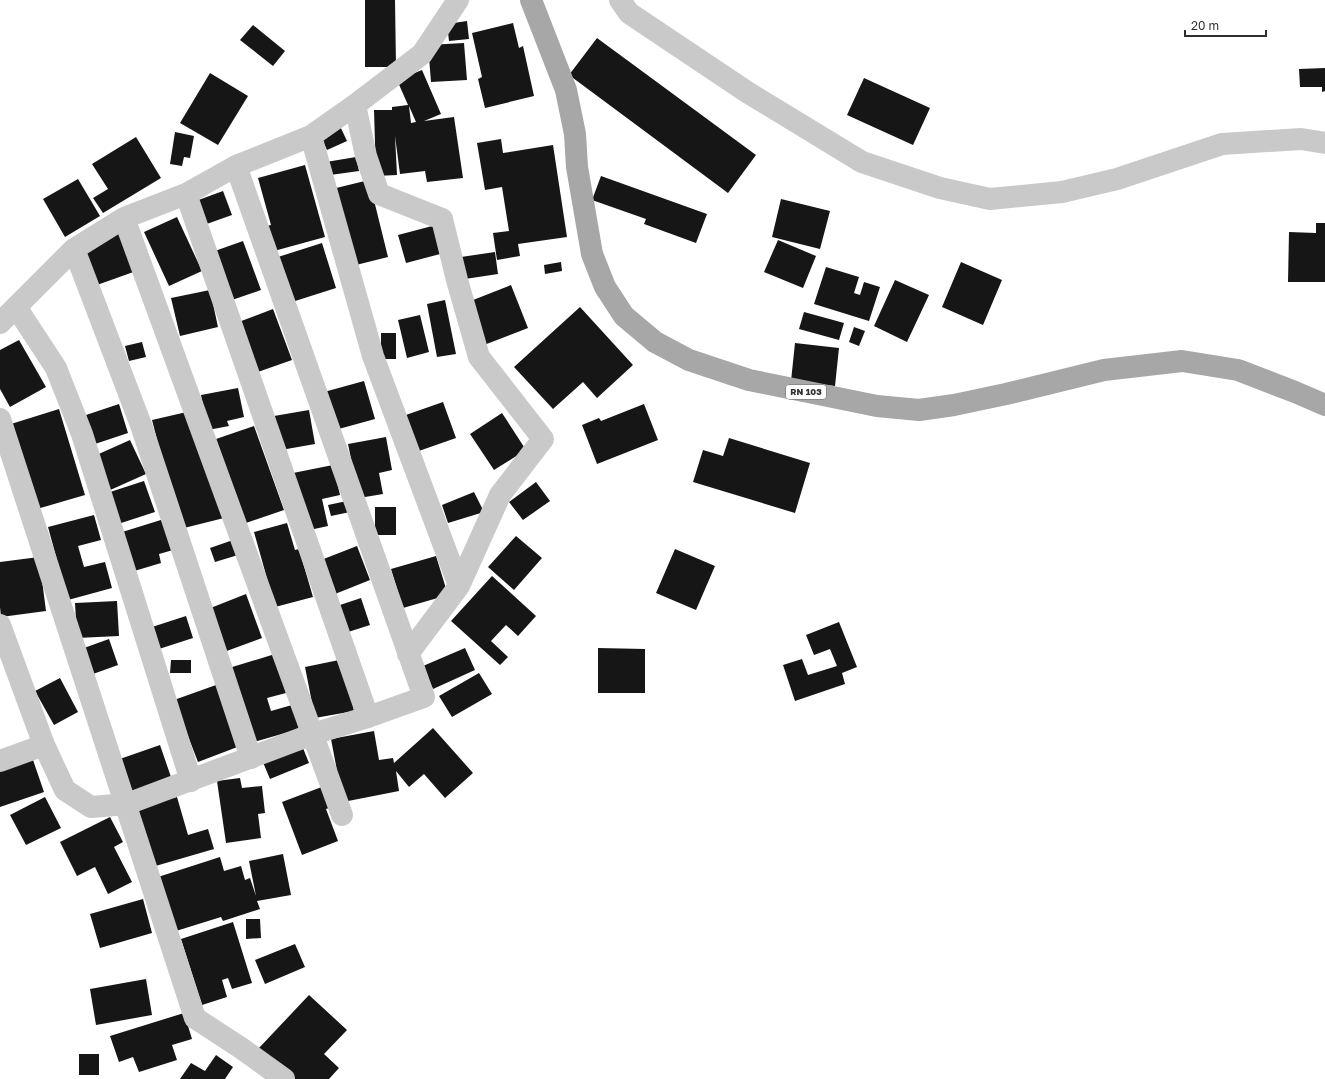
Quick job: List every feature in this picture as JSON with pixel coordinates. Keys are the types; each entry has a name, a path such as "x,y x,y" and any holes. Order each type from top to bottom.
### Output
{"main road":[{"name":"RN 103","path":"531,0 566,90 576,134 577,167 592,254 605,287 624,316 655,342 689,360 750,380 877,406 920,410 954,405 1006,394 1104,370 1182,361 1238,370 1325,405"}],"street":[{"path":"0,323 74,249 124,218 186,194 236,166 311,136 355,105 422,54 458,0"},
{"path":"620,0 629,13 741,88 862,162 940,188 990,199 1062,192 1117,179 1222,144 1301,139 1325,143"},
{"path":"355,105 366,156 379,194 442,219 457,280 479,357 543,439 500,495 459,586 408,654"},
{"path":"311,136 373,356 459,586"},
{"path":"0,625 44,745 65,790 91,807 126,804 191,781 313,734 368,717 424,697 236,166"},
{"path":"186,194 368,717"},
{"path":"124,218 342,815"},
{"path":"74,249 141,425 251,758"},
{"path":"16,307 56,368 82,434 191,781"},
{"path":"0,419 195,1018 241,1048 284,1079"},
{"path":"0,761 44,745"}],"building":[{"path":"365,0 395,0 396,67 365,67"},
{"path":"467,21 469,39 449,41 447,24"},
{"path":"513,23 519,48 523,46 534,96 485,108 478,79 482,77 472,33"},
{"path":"253,25 285,51 273,66 240,40"},
{"path":"597,38 756,155 728,193 569,75"},
{"path":"464,43 467,80 431,82 428,45"},
{"path":"1325,68 1325,91 1322,92 1322,87 1300,87 1299,69"},
{"path":"422,70 441,114 424,121 454,117 463,178 427,182 425,171 400,174 395,136 397,175 376,176 374,110 392,110 392,107 408,105 397,80","holes":["409,106 416,122 411,123"]},
{"path":"210,73 248,96 218,145 180,123"},
{"path":"864,78 930,108 913,145 847,115"},
{"path":"339,124 347,141 327,150 319,133"},
{"path":"175,132 194,136 190,158 184,157 182,166 170,164"},
{"path":"136,137 161,178 103,213 93,198 108,189 92,164"},
{"path":"501,139 503,153 553,145 567,237 518,244 520,256 497,260 493,233 509,231 502,187 485,190 477,143"},
{"path":"356,157 359,171 323,176 320,163"},
{"path":"305,165 325,237 274,251 267,226 271,225 258,178"},
{"path":"601,176 707,214 696,243 644,224 646,219 592,200"},
{"path":"78,179 100,216 65,237 43,199"},
{"path":"369,180 388,257 348,267 328,190"},
{"path":"223,191 232,215 201,226 193,202"},
{"path":"781,199 830,211 820,249 772,237"},
{"path":"177,217 202,271 169,286 144,232"},
{"path":"1316,223 1325,223 1325,282 1288,282 1289,232 1316,233"},
{"path":"436,225 444,253 406,263 398,235"},
{"path":"123,230 139,270 97,285 82,246"},
{"path":"778,240 816,256 803,288 764,272"},
{"path":"243,241 261,290 229,301 212,252"},
{"path":"322,243 336,288 292,302 278,257"},
{"path":"495,252 498,274 465,279 461,257"},
{"path":"561,262 562,271 545,274 544,265"},
{"path":"961,262 1002,280 983,325 942,307"},
{"path":"826,267 859,277 854,293 860,295 864,282 880,287 869,321 814,304"},
{"path":"895,280 929,295 907,342 874,326"},
{"path":"511,285 528,328 484,345 468,302"},
{"path":"210,290 218,327 180,336 171,298"},
{"path":"445,300 456,354 437,357 427,304"},
{"path":"580,307 633,365 597,398 583,382 553,409 514,367"},
{"path":"273,309 292,360 255,373 236,323"},
{"path":"804,312 844,323 839,340 799,329"},
{"path":"420,315 429,352 407,358 398,320"},
{"path":"854,327 865,331 859,346 849,342"},
{"path":"381,333 396,333 396,359 381,359"},
{"path":"19,340 46,387 10,407 0,389 0,350"},
{"path":"142,342 146,357 129,361 125,346"},
{"path":"795,343 839,348 835,386 791,381"},
{"path":"364,381 375,419 335,430 324,392"},
{"path":"238,388 244,417 227,421 229,426 208,430 201,395"},
{"path":"443,402 456,438 416,452 403,416"},
{"path":"119,404 128,433 86,447 77,418"},
{"path":"644,404 658,440 597,464 582,425 599,418 601,421"},
{"path":"59,409 85,495 37,509 11,424"},
{"path":"309,410 315,444 281,450 274,416"},
{"path":"191,411 228,517 180,529 152,420"},
{"path":"502,413 526,450 494,470 470,434"},
{"path":"254,426 284,510 246,523 216,439"},
{"path":"386,437 392,470 379,473 383,494 359,498 348,444"},
{"path":"729,438 810,463 795,513 693,482 703,450 723,456"},
{"path":"130,440 146,474 108,491 92,457"},
{"path":"333,465 340,495 322,499 328,526 305,531 293,473"},
{"path":"144,481 155,512 118,524 107,493"},
{"path":"536,482 550,501 523,520 509,502"},
{"path":"474,492 484,512 448,523 442,505"},
{"path":"347,501 350,512 331,516 328,505"},
{"path":"375,507 396,507 396,535 375,535"},
{"path":"94,515 101,540 78,546 84,567 105,562 112,588 68,600 48,527"},
{"path":"164,519 173,550 159,554 161,563 131,572 119,533"},
{"path":"287,523 295,550 299,549 313,597 275,607 254,532"},
{"path":"516,536 542,558 514,590 488,567"},
{"path":"233,540 238,555 215,562 210,548"},
{"path":"357,546 370,580 335,594 321,560"},
{"path":"675,549 715,566 696,610 656,593"},
{"path":"436,556 448,595 403,608 391,569"},
{"path":"39,557 46,611 1,617 0,562"},
{"path":"492,576 536,616 518,636 506,625 491,641 508,657 500,665 451,621"},
{"path":"246,594 262,638 224,652 208,609"},
{"path":"361,598 370,625 345,633 337,606"},
{"path":"117,601 119,636 77,638 75,603"},
{"path":"186,616 193,638 159,649 152,627"},
{"path":"839,622 857,667 842,673 845,684 795,701 783,665 802,659 808,675 837,666 830,649 814,655 806,635"},
{"path":"109,639 118,665 93,674 84,648"},
{"path":"465,648 475,670 433,689 423,666"},
{"path":"598,648 645,649 645,693 598,693"},
{"path":"275,654 286,693 267,698 271,711 292,705 299,729 254,742 229,668"},
{"path":"344,659 354,711 315,718 305,667"},
{"path":"171,660 191,660 191,673 170,673"},
{"path":"479,673 492,694 452,717 439,696"},
{"path":"60,678 78,712 54,725 35,691"},
{"path":"216,685 240,746 198,762 174,700"},
{"path":"433,728 473,773 445,798 424,774 409,787 396,771 399,791 343,802 331,739 374,731 379,760 393,758 394,763"},
{"path":"301,743 309,763 270,779 262,760"},
{"path":"160,745 171,777 129,792 117,760"},
{"path":"33,760 44,792 0,807 0,771"},
{"path":"240,778 242,788 262,786 265,813 258,814 261,838 226,843 217,781"},
{"path":"327,785 335,806 326,809 338,841 302,855 282,802"},
{"path":"45,797 61,828 26,845 10,815"},
{"path":"177,797 188,835 208,829 214,849 152,867 135,809"},
{"path":"110,817 123,842 114,847 132,882 108,894 95,867 77,876 60,842"},
{"path":"283,854 291,895 257,901 260,909 223,921 221,917 176,931 158,877 220,857 224,871 241,866 245,880 250,878 256,896 249,861"},
{"path":"143,899 152,933 100,948 90,914"},
{"path":"246,919 260,919 261,938 246,939"},
{"path":"233,922 252,983 232,989 228,978 222,980 227,997 202,1005 181,939"},
{"path":"295,944 305,967 265,984 255,960"},
{"path":"146,979 152,1015 96,1025 90,989"},
{"path":"309,995 347,1030 324,1054 339,1068 329,1079 292,1079 259,1048"},
{"path":"184,1013 192,1039 172,1045 177,1060 139,1072 133,1057 119,1062 110,1036"},
{"path":"79,1054 99,1054 99,1075 79,1075"},
{"path":"216,1055 233,1067 225,1079 180,1079 191,1063 205,1071"}]}
